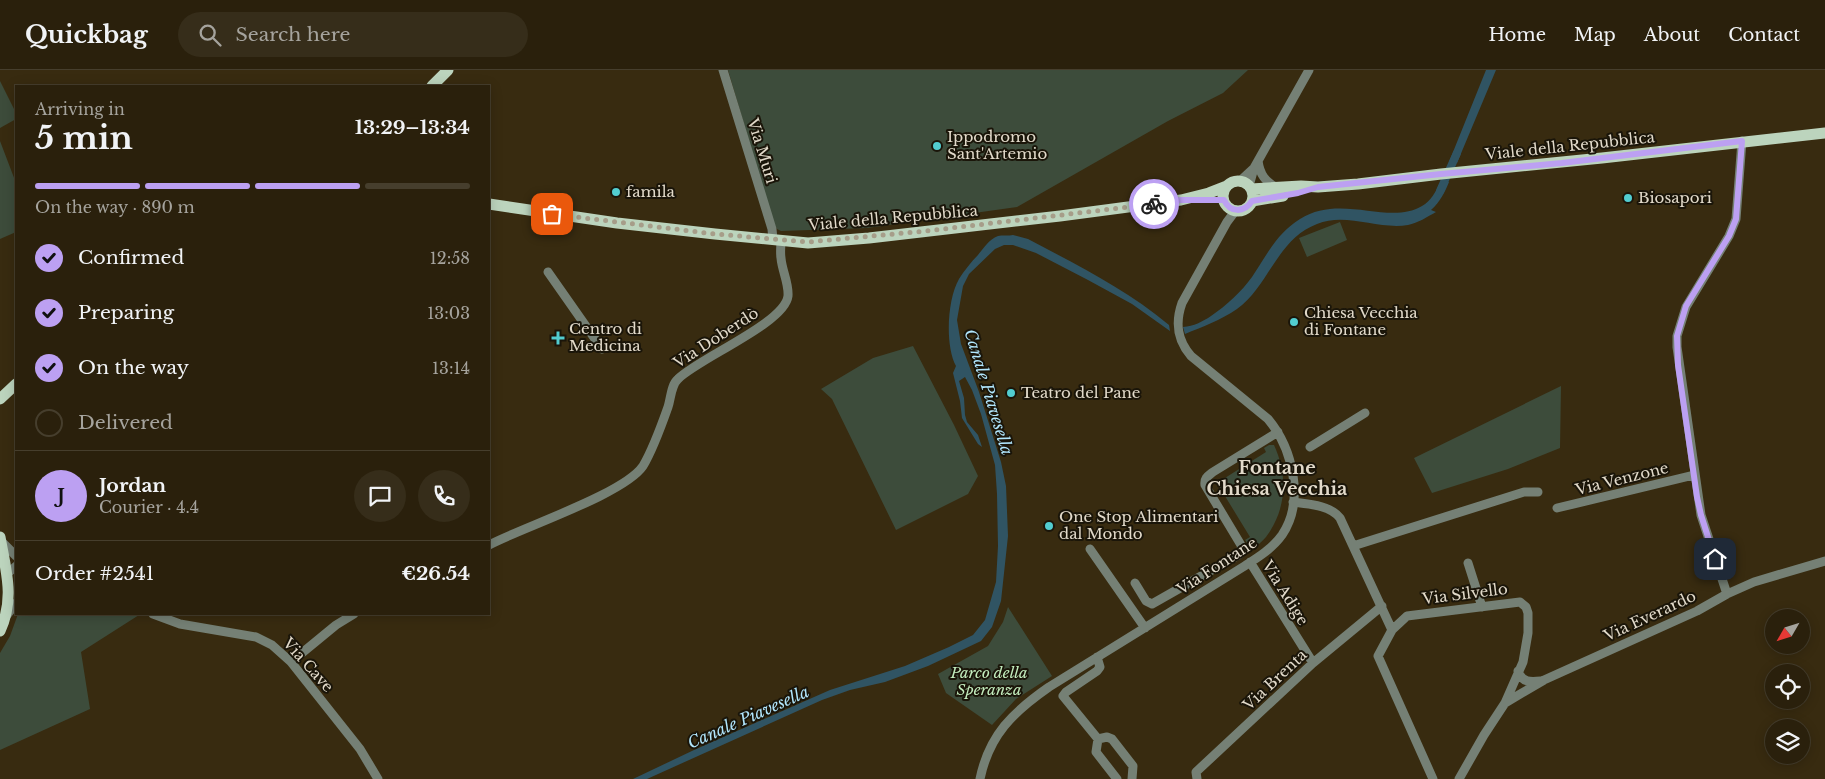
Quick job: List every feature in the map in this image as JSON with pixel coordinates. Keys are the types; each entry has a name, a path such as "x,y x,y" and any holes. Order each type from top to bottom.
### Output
{"main road":[{"path":"433,85 448,70"},
{"name":"Viale della Repubblica","path":"1248,189 1318,187 1592,160 1825,132"},
{"name":"Viale della Repubblica","path":"490,204 617,223 808,242 869,238 1181,200 1209,193 1230,183 1248,189 1298,193 1318,187"},
{"path":"1227,186 1223,193 1230,206"},
{"name":"Viale della Repubblica","path":"1181,200 1246,208 1248,189"},
{"path":"0,392 15,384"},
{"path":"0,399 15,384"},
{"path":"0,539 10,579 10,596 0,631"}],"street":[{"name":"Via Muri","path":"723,70 777,240"},
{"path":"1248,189 1256,164 1309,70"},
{"path":"1727,594 1701,515 1678,365 1677,336 1686,306 1729,236 1736,219 1742,141"},
{"path":"1256,164 1264,179 1277,189"},
{"name":"Via Fontane","path":"980,779 989,749 1000,731 1020,709 1049,688 1270,548 1282,534 1291,514 1295,483 1278,432 1268,420 1191,356 1179,336 1177,323 1182,303 1227,222 1230,206"},
{"name":"Via Doberdò","path":"490,545 607,492 637,473 644,463 664,418 676,381 695,365 760,326 784,304 788,297 787,287 777,240"},
{"path":"548,272 602,349"},
{"path":"563,311 572,305"},
{"path":"1310,446 1365,413"},
{"path":"1136,583 1146,601 1152,604 1240,554 1241,545 1205,485 1206,477 1278,432"},
{"name":"Via Venzone","path":"1557,508 1694,475"},
{"path":"1354,546 1524,492 1538,492"},
{"path":"1293,502 1327,508 1336,513 1354,546 1392,630"},
{"path":"0,539 15,555"},
{"path":"1090,549 1145,628"},
{"name":"Via Everardo","path":"1505,703 1544,680 1697,611 1727,594 1754,582 1825,561"},
{"name":"Via Adige","path":"1250,562 1313,663"},
{"path":"1468,563 1482,607"},
{"path":"1215,568 1222,580"},
{"name":"Via Silvello","path":"1433,778 1378,656 1392,630 1407,616 1520,602 1526,607 1528,613 1528,633 1523,662 1505,703 1459,779"},
{"path":"6,615 15,604"},
{"path":"1382,606 1389,612 1407,616"},
{"name":"Via Brenta","path":"1197,779 1196,772 1313,663 1382,606"},
{"name":"Via Cave","path":"156,615 186,625 262,639 278,649 291,662 360,749 378,779"},
{"path":"291,662 336,625 352,615"},
{"path":"1063,696 1097,671 1100,667 1098,657"},
{"path":"1518,671 1520,676 1526,681 1544,680"},
{"path":"1049,688 1063,696 1098,739 1096,752 1118,779"},
{"path":"1098,739 1112,739 1133,766 1132,779"}],"green space":[{"name":"Ippodromo Sant'Artemio","path":"728,70 1248,70 1223,93 1168,121 1017,207 867,228 781,231 777,229 773,222"},
{"path":"0,81 15,111 15,120 0,128"},
{"path":"0,141 15,180 15,232 0,239"},
{"path":"1340,222 1347,240 1307,257 1299,238"},
{"path":"913,346 978,476 968,494 896,530 832,399 821,389 873,358"},
{"path":"1561,386 1560,448 1508,469 1432,493 1414,458"},
{"path":"1274,445 1279,456 1282,468 1283,492 1278,515 1273,526 1264,539 1252,550 1245,540 1250,537 1217,483 1266,452 1264,448"},
{"name":"Parco della Speranza","path":"1008,607 1052,676 1016,699 992,725 946,693 938,674 988,646 1003,622"},
{"path":"18,615 139,615 81,652 90,709 0,750 0,653 10,636"}],"water":[{"path":"1486,70 1496,70 1457,163 1449,162"},
{"path":"1449,182 1442,197 1431,210 1436,212 1412,224 1397,226 1339,220 1317,224 1303,231 1292,240 1257,288 1237,309 1218,320 1185,334 1183,327 1194,325 1208,318 1238,293 1252,277 1278,238 1300,219 1316,212 1332,209 1395,213 1409,211 1422,206 1428,201 1440,183"},
{"path":"1013,235 1028,239 1083,268 1136,300 1169,325 1170,331 1132,304 1036,253 1013,245 1004,245 995,249 969,274 963,286 957,320 961,344 979,392 1001,462 1006,486 1008,536 1001,601 992,627 981,641 928,666 885,682 850,690 822,700 647,779 633,779 830,690 905,666 949,647 973,635 985,620 996,582 998,546 995,465 981,414 965,377 959,381 964,398 965,415 967,422 978,435 982,447 978,444 962,418 953,373 956,366 950,347 949,323 955,288 965,270 992,239 998,236"}],"waterway":[{"name":"Canale Piavesella","path":"1440,191 1457,153"}],"way so far":[{"path":"552,214 715,234 808,242 869,238 1154,204"}],"place":[{"name":"Ippodromo Sant'Artemio","path":"937,146"},
{"name":"famila","path":"616,192"},
{"name":"Biosapori","path":"1628,198"},
{"name":"Chiesa Vecchia di Fontane","path":"1294,322"},
{"name":"Centro di Medicina","path":"558,338"},
{"name":"Teatro del Pane","path":"1011,393"},
{"name":"One Stop Alimentari dal Mondo","path":"1049,526"}],"district":[{"name":"Fontane Chiesa Vecchia","path":"1277,478"}],"route":[{"path":"1154,204 1181,200 1224,200 1232,210 1242,210 1252,201 1298,193 1318,187 1562,163 1742,141 1736,219 1729,236 1686,306 1677,336 1678,365 1697,497 1715,559"}]}
